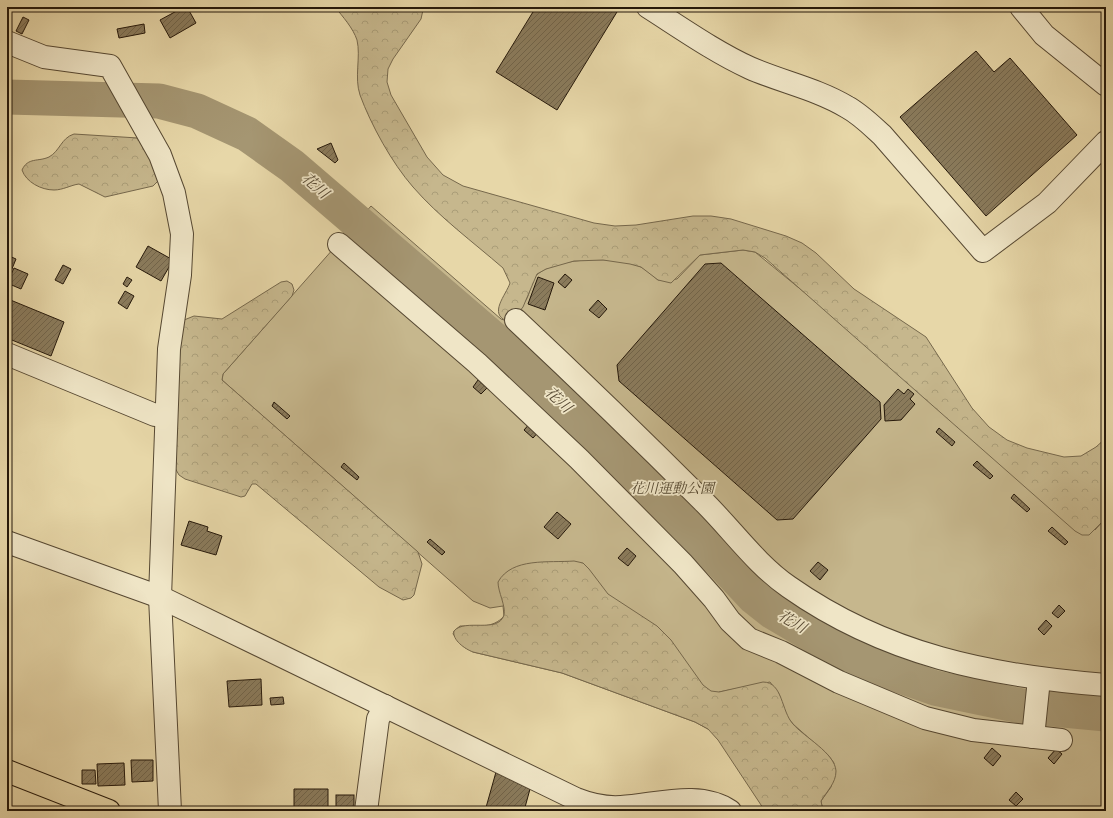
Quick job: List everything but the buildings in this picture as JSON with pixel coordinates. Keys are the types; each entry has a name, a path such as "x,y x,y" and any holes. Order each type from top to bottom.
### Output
{"main road":[{"path":"7,772 109,811"}],"street":[{"path":"648,7 738,62 826,97 847,107 866,120 882,136 983,251 1047,203 1106,142"},
{"path":"1021,7 1044,35 1106,85"},
{"path":"7,42 44,57 110,66 143,124 168,174 179,213 182,234 180,275 169,349 160,597 170,811"},
{"path":"339,244 477,363 573,454 683,564 714,599 730,622 749,639 781,652 839,682 925,718 973,730 1034,734 1061,740"},
{"path":"516,320 625,423 712,510 773,575 790,588 832,613 903,646 943,660 1039,682 1106,685"},
{"path":"7,354 155,415 166,415"},
{"path":"7,542 160,597 576,800 615,809 700,800 714,803 730,811"},
{"path":"1034,734 1039,682"},
{"path":"366,811 378,719 385,706"}],"green space":[{"path":"335,7 421,7 423,10 421,19 393,59 388,69 387,82 391,95 427,157 443,175 463,186 594,223 615,226 636,225 693,216 711,216 731,219 786,236 802,243 816,253 854,289 926,337 972,408 989,427 1007,440 1027,448 1064,457 1081,456 1096,447 1106,438 1106,518 1089,535 1082,535 1075,531 765,258 755,252 743,250 700,255 671,283 658,280 641,267 630,264 603,260 574,261 546,269 537,274 523,307 507,321 502,318 499,314 500,304 510,283 503,268 445,219 423,198 397,167 376,131 360,95 358,88 357,40 350,27"},
{"path":"74,134 138,138 142,140 159,180 153,186 105,197 79,184 61,189 49,190 30,182 22,170 24,166 30,161 49,157 56,151 66,138"},
{"name":"花川運動公園","path":"371,206 501,319 507,321 526,300 532,282 536,276 548,268 560,264 589,260 618,261 631,263 641,267 658,280 677,279 700,255 743,250 755,252 1095,530 1106,518 1106,811 823,811 821,801 831,787 834,763 828,755 793,724 786,715 779,694 770,682 719,692 708,729 695,722 562,673 473,652 464,647 453,634 454,631 460,626 484,626 495,623 504,616 503,606 490,608 473,601 222,380 223,374"},
{"path":"287,281 292,284 294,290 292,296 223,374 222,380 418,552 422,564 414,595 411,598 403,600 379,587 256,484 252,484 245,496 241,497 185,479 179,475 175,468 177,350 184,320 194,316 222,319 281,282"},
{"path":"574,561 583,563 608,594 657,626 671,640 703,685 711,691 719,692 763,682 770,683 774,687 778,692 786,712 793,724 825,752 834,764 836,775 831,787 821,801 823,811 765,811 718,740 708,729 695,722 562,673 473,652 466,649 455,638 454,631 459,627 495,624 501,621 504,611 498,582 504,574 512,568 532,563"}],"water":[{"path":"7,84 22,91 22,103 7,110"},
{"path":"394,234 419,268 414,274 375,257 382,244"},
{"path":"822,625 842,646 838,654 812,648 809,639 815,629"}],"waterway":[{"name":"花川","path":"7,97 159,101 197,111 247,134 292,166 496,341 599,438 691,530 754,597 773,612 851,656 892,673 935,688 1021,706 1106,714"}]}
